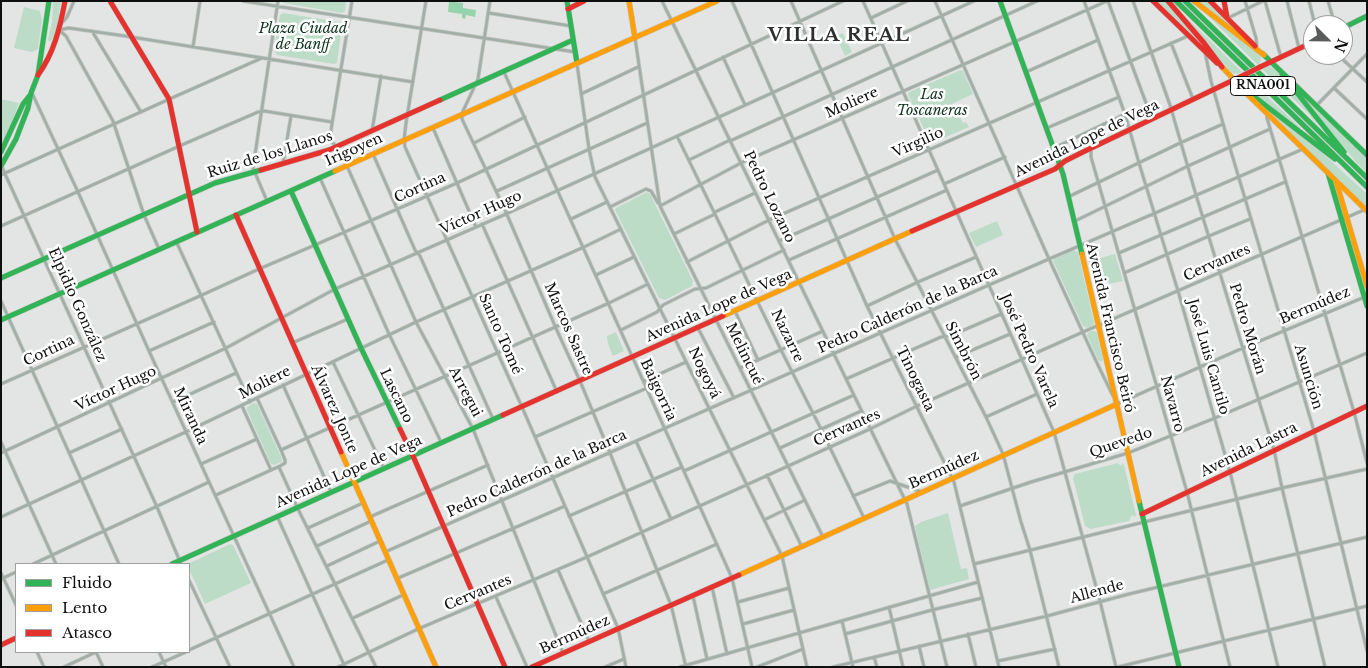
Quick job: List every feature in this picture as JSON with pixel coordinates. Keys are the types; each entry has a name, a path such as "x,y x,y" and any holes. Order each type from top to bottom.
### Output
{"main road":[{"path":"1,166 16,139 38,75 49,1"},
{"path":"38,75 46,65 55,42 60,27 64,1"},
{"path":"110,1 169,99 197,232"},
{"name":"Nogoyá","path":"567,1 577,64"},
{"path":"568,9 584,1"},
{"path":"629,1 635,38"},
{"name":"Irigoyen","path":"1,320 717,1"},
{"name":"Avenida Francisco Beiró","path":"1000,1 1060,165 1179,667"},
{"path":"1152,1 1366,210"},
{"path":"1168,1 1204,43 1222,68"},
{"name":"RNA001","path":"1176,1 1367,187"},
{"name":"RNA001","path":"1185,1 1367,178"},
{"path":"1194,1 1264,55"},
{"path":"1210,1 1282,74 1366,152"},
{"path":"1224,1 1228,18"},
{"path":"1353,23 1367,16"},
{"path":"44,38 45,43 49,46 55,42"},
{"name":"Ruiz de los Llanos","path":"1,278 215,183 322,153 573,40"},
{"name":"Avenida Lope de Vega","path":"180,562 277,516 633,358 956,211 1055,169 1065,161 1091,148 1303,47"},
{"path":"1282,74 1354,165"},
{"path":"1239,85 1350,170"},
{"path":"1,152 23,104 31,93"},
{"path":"1328,173 1367,286"},
{"path":"1336,180 1344,219 1367,306"},
{"name":"Lascano","path":"291,191 361,348 413,456 505,667"},
{"name":"Álvarez Jonte","path":"236,215 435,667"},
{"name":"Bermúdez","path":"532,667 543,664 563,652 802,547 1116,402"},
{"name":"Avenida Lastra","path":"1142,514 1367,406"},
{"path":"1,645 15,638"}],"street":[{"path":"60,27 74,1"},
{"path":"193,47 200,1"},
{"path":"243,1 575,52"},
{"path":"267,201 254,172 253,164 278,1"},
{"path":"336,147 331,140 352,1"},
{"name":"Santo Tomé","path":"426,1 404,140 405,147 522,407 618,628 626,667"},
{"path":"462,115 478,79 490,1"},
{"name":"Pedro Lozano","path":"662,1 904,500 947,667"},
{"name":"Tinogasta","path":"732,1 846,261 953,478 999,667"},
{"name":"Simbrón","path":"791,1 885,218 1004,454 1060,667"},
{"name":"Cortina","path":"1,384 202,296 259,268 315,246 457,183 843,1"},
{"name":"José Pedro Varela","path":"863,1 1054,432 1117,667"},
{"path":"870,18 907,1"},
{"path":"936,1 1050,259 1116,402"},
{"name":"Víctor Hugo","path":"1,453 226,348 335,289 506,214 974,1"},
{"path":"689,160 1037,1"},
{"name":"José Luis Cantilo","path":"1084,1 1130,129 1215,418 1278,667"},
{"path":"1108,1 1152,119"},
{"name":"Moliere","path":"660,206 741,163 1108,1"},
{"name":"Pedro Morán","path":"1133,1 1172,110 1180,143 1274,450 1325,667"},
{"path":"1245,1 1256,38 1257,48"},
{"path":"1228,18 1264,1 1281,57"},
{"path":"1286,1 1300,48"},
{"path":"1309,1 1312,15"},
{"path":"1328,1 1332,15"},
{"path":"488,13 571,26"},
{"path":"60,27 414,82"},
{"path":"60,27 114,124 144,215 159,249"},
{"path":"92,31 141,112"},
{"name":"Virgilio","path":"687,262 769,220 1150,51 1188,36"},
{"path":"635,38 651,148"},
{"path":"1026,72 1098,40"},
{"path":"1171,42 1193,99"},
{"name":"Asunción","path":"1205,52 1213,90 1250,219 1314,431 1367,651"},
{"path":"1316,106 1367,54"},
{"path":"723,57 745,106"},
{"path":"1,175 264,58"},
{"name":"Nogoyá","path":"577,64 594,174 782,556 807,667"},
{"path":"1349,65 1367,82"},
{"path":"581,94 639,66"},
{"name":"Baigorria","path":"504,72 732,578 752,667"},
{"path":"372,131 381,76"},
{"path":"1334,88 1367,119"},
{"name":"Miranda","path":"31,93 98,235 294,667"},
{"path":"1046,128 1119,96"},
{"path":"1,226 179,146 262,112 333,122"},
{"path":"1054,148 1125,114"},
{"path":"1267,114 1284,182 1354,412 1367,463"},
{"name":"Marcos Sastre","path":"462,115 462,119 497,191 580,381 626,492 671,605 686,666"},
{"path":"283,164 291,116"},
{"path":"474,143 525,117"},
{"path":"497,191 647,123"},
{"path":"1068,197 1223,124"},
{"path":"432,128 476,226"},
{"path":"1074,222 1188,166 1270,129"},
{"name":"Nazarre","path":"677,136 780,350 864,518"},
{"name":"Arregui","path":"336,147 347,166 416,322 474,429 563,652"},
{"name":"Melincué","path":"651,148 660,206 823,537"},
{"name":"Navarro","path":"1091,148 1091,157 1098,183 1187,492 1230,667"},
{"name":"Pedro Calderón de la Barca","path":"385,552 931,310 1303,149"},
{"path":"374,154 493,420"},
{"path":"944,184 1005,157"},
{"name":"Elpidio González","path":"1,166 6,173 158,507 180,562"},
{"path":"779,241 938,170"},
{"path":"320,178 389,334 442,443"},
{"path":"1119,253 1284,182"},
{"path":"610,207 649,189 660,206"},
{"path":"789,260 946,190"},
{"path":"674,234 755,192"},
{"path":"571,219 607,202"},
{"name":"Cervantes","path":"338,667 418,630 587,558 1022,359 1219,272 1366,210"},
{"path":"1124,273 1250,219"},
{"path":"482,224 557,392"},
{"name":"Moliere","path":"1,518 242,406 389,334 620,230"},
{"path":"176,241 250,402"},
{"path":"621,330 657,312 663,305 688,292 706,288 784,250"},
{"path":"596,275 634,256"},
{"path":"867,306 976,257"},
{"path":"281,450 648,284"},
{"name":"Bermúdez","path":"1116,402 1366,297"},
{"path":"1,301 119,563"},
{"path":"735,311 758,360"},
{"path":"846,379 941,337 950,336 1001,314"},
{"path":"292,343 348,319"},
{"path":"149,351 214,322"},
{"path":"698,328 734,398"},
{"path":"739,368 823,331"},
{"path":"956,357 1010,334"},
{"name":"Quevedo","path":"960,506 1128,453 1367,353"},
{"path":"333,361 384,469"},
{"path":"644,381 686,362"},
{"path":"173,402 236,373"},
{"path":"283,385 331,492"},
{"path":"535,438 647,388"},
{"path":"986,416 1037,394"},
{"path":"684,471 854,395"},
{"path":"216,495 285,463 258,398"},
{"path":"242,406 271,470"},
{"path":"780,448 861,411"},
{"path":"69,453 122,429"},
{"path":"201,464 257,439"},
{"path":"1,442 56,563"},
{"path":"636,442 671,519"},
{"path":"317,546 369,522 372,516 488,465"},
{"path":"279,467 376,667"},
{"path":"569,516 682,467"},
{"path":"974,564 1282,488 1367,469"},
{"path":"767,475 802,547"},
{"path":"853,496 890,481 922,492"},
{"path":"35,563 210,482"},
{"path":"764,520 805,500"},
{"path":"308,528 363,503"},
{"path":"396,579 565,506"},
{"path":"277,516 345,665"},
{"name":"Allende","path":"833,667 1367,537"},
{"path":"326,566 380,541"},
{"path":"603,594 717,544"},
{"path":"190,650 388,560"},
{"path":"558,570 588,641"},
{"path":"2,579 15,572"},
{"path":"1,573 2,579 15,604"},
{"path":"190,582 230,667"},
{"path":"680,667 978,582"},
{"path":"712,587 727,654"},
{"path":"738,602 789,588"},
{"path":"353,618 403,595"},
{"path":"693,596 707,659"},
{"path":"496,597 527,667"},
{"path":"846,634 982,598"},
{"path":"1117,667 1367,606"},
{"path":"889,607 903,667"},
{"path":"743,624 794,610"},
{"path":"842,620 853,667"},
{"path":"968,634 976,667"},
{"path":"919,646 924,667"},
{"path":"757,667 803,649"},
{"path":"997,661 1055,649"},
{"path":"38,653 44,667"},
{"path":"64,667 94,653"},
{"path":"96,653 103,667"},
{"path":"160,653 166,667"},
{"path":"152,667 183,653"},
{"path":"874,657 877,667"},
{"path":"605,667 624,659"}],"green space":[{"path":"53,1 61,1 56,33 50,42 48,40 52,22"},
{"path":"282,1 346,1 345,11 342,13 283,3"},
{"path":"1154,1 1165,1 1205,48 1203,48"},
{"path":"1197,1 1209,1 1249,41"},
{"path":"24,7 40,11 42,20 38,49 32,52 14,48"},
{"path":"1200,8 1260,55 1260,63 1258,65"},
{"path":"1179,10 1242,72 1232,73"},
{"name":"Plaza Ciudad de Banff","path":"283,13 340,22 342,26 337,63 277,55 274,50 280,15"},
{"path":"843,33 852,52 845,56 836,36"},
{"path":"1269,66 1282,76 1318,122 1316,123 1262,69"},
{"name":"Las Toscaneras","path":"961,70 973,94 952,104 963,123 966,122 969,127 932,143 908,95 909,92"},
{"path":"1246,77 1301,128 1299,129 1247,90 1242,83"},
{"path":"1,99 19,103 7,135 1,145"},
{"path":"1307,100 1367,158 1367,173 1355,161"},
{"path":"1259,104 1316,147 1367,194 1367,208"},
{"path":"1328,173 1335,180 1367,286 1367,306"},
{"path":"647,192 650,194 693,281 692,286 665,300 659,298 615,210"},
{"path":"997,221 1003,235 976,247 969,233"},
{"path":"1074,250 1078,252 1094,322 1094,325 1087,328 1083,326 1053,261 1055,258"},
{"path":"1115,254 1123,281 1109,284 1108,280 1101,282 1099,270 1091,271 1089,261"},
{"path":"1092,331 1097,333 1103,359 1101,362 1098,360 1087,335"},
{"path":"616,332 624,351 613,356 607,336"},
{"path":"254,403 257,404 282,459 281,462 274,465 271,464 247,410 247,407"},
{"path":"1118,463 1121,466 1122,463 1124,465 1136,515 1135,517 1132,515 1129,521 1091,529 1085,526 1073,478 1075,474"},
{"path":"948,513 961,569 967,568 969,579 930,590 915,526 921,522"},
{"path":"230,544 233,545 251,583 205,604 190,571 190,563"}],"shaded area":[{"path":"449,1 463,3 463,8 476,10 475,17 466,15 465,19 462,18 462,14 448,12"}],"traffic: fast":[{"path":"1,166 16,139 38,75 49,1"},
{"path":"567,1 577,63"},
{"path":"1000,1 1063,174 1082,254"},
{"path":"1176,1 1367,187"},
{"path":"1185,1 1367,178"},
{"path":"1353,23 1367,16"},
{"path":"440,100 573,40"},
{"path":"1263,54 1367,155"},
{"path":"1282,74 1344,152"},
{"path":"1239,85 1335,159"},
{"path":"1,152 23,104 31,94"},
{"path":"1,278 215,183 261,170"},
{"path":"1,320 335,171"},
{"path":"1328,173 1367,306"},
{"path":"291,191 361,348 400,429"},
{"path":"174,563 503,415"},
{"path":"1139,501 1179,667"}],"traffic: slow":[{"path":"629,1 635,38"},
{"path":"335,171 717,1"},
{"path":"1194,1 1264,55"},
{"path":"1222,67 1240,86"},
{"path":"1244,91 1367,211"},
{"path":"1336,181 1367,286"},
{"path":"723,316 912,231"},
{"path":"1082,254 1139,501"},
{"path":"739,575 1117,404"},
{"path":"341,452 436,667"}],"traffic: jam":[{"path":"38,75 44,67 56,40 65,1"},
{"path":"110,1 169,99 197,232"},
{"path":"568,9 584,1"},
{"path":"1153,1 1217,63"},
{"path":"1168,1 1222,67"},
{"path":"1210,1 1255,46"},
{"path":"1224,1 1227,17"},
{"path":"1260,67 1303,47"},
{"path":"1244,75 1260,67"},
{"path":"912,231 1055,169 1065,161 1083,152 1244,75"},
{"path":"261,170 329,150 440,100"},
{"path":"236,215 341,452"},
{"path":"503,415 723,316"},
{"path":"1142,514 1367,406"},
{"path":"400,429 505,667"},
{"path":"532,667 739,575"},
{"path":"1,645 15,638"}],"district":[{"name":"VILLA REAL","path":"839,36"}]}
